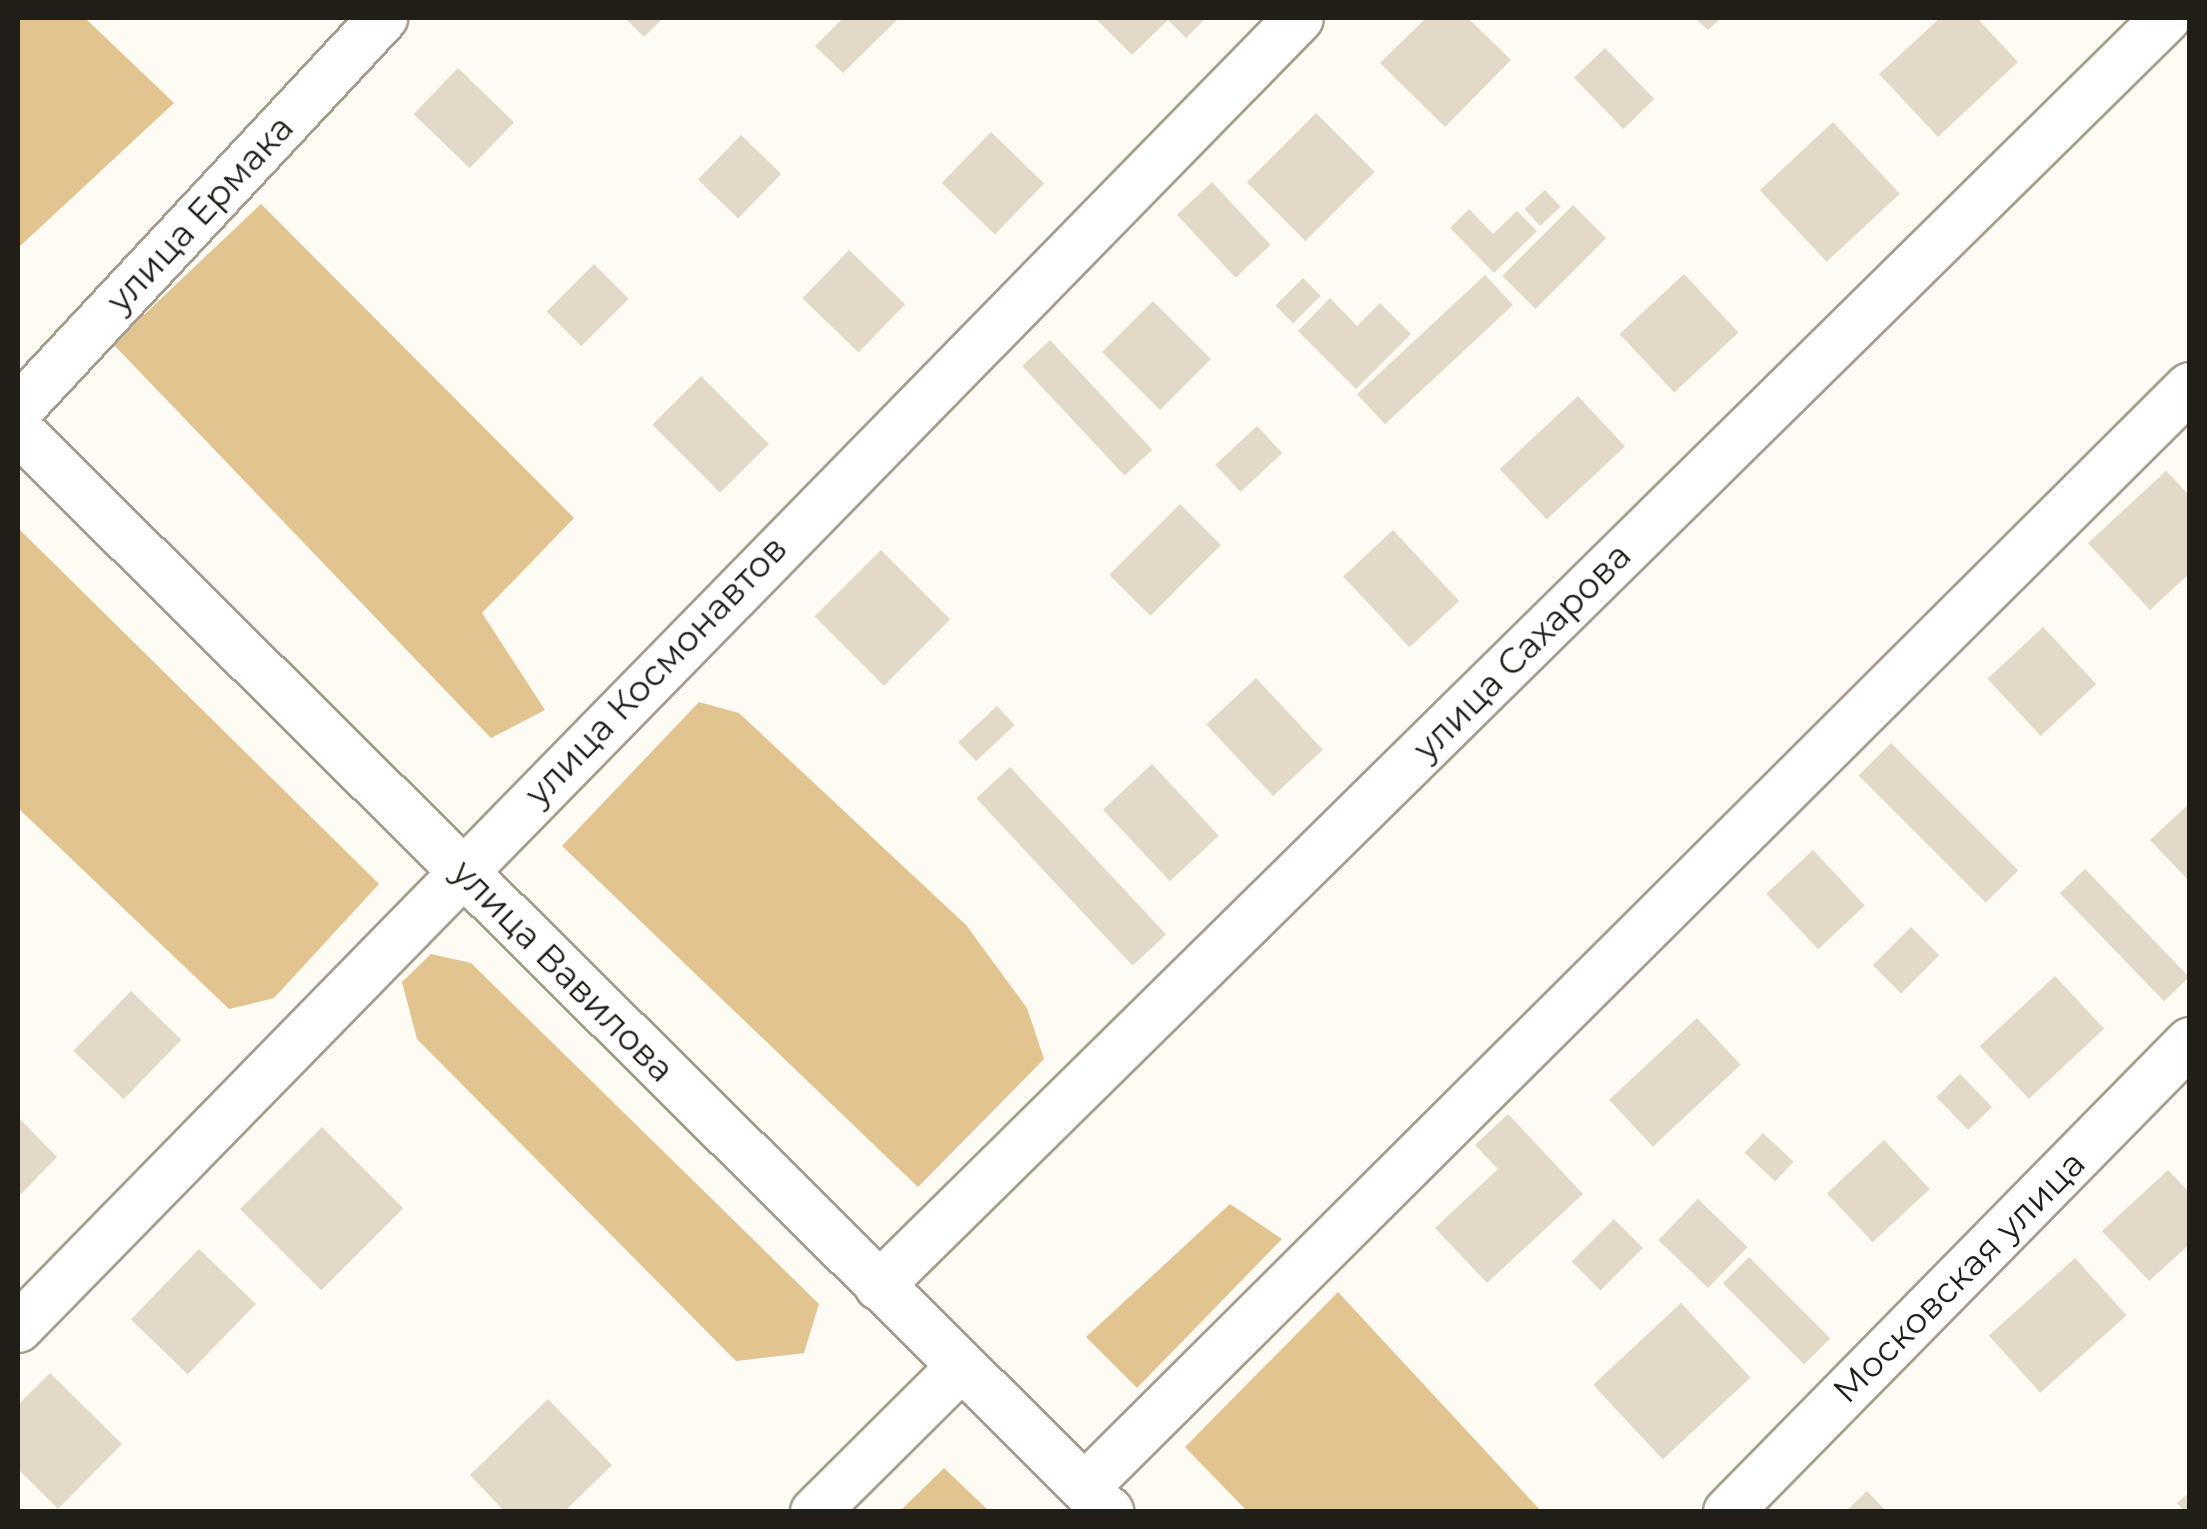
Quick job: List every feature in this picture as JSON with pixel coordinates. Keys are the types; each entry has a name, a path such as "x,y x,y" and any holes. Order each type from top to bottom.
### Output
{"street":[{"name":"улица Ермака","path":"18,410 383,18"},
{"name":"улица Космонавтов","path":"18,1328 1299,18"},
{"name":"улица Сахарова","path":"879,1286 2166,18"},
{"path":"1097,1499 2190,387"},
{"name":"улица Вавилова","path":"18,430 960,1368 1097,1499"},
{"name":"Московская улица","path":"1728,1512 2190,1042"},
{"path":"816,1512 960,1368"}],"shaded area":[{"path":"18,18 85,18 174,103 18,248"},
{"path":"261,204 574,518 482,613 545,710 491,738 113,344"},
{"path":"18,528 379,884 274,998 229,1009 18,808"},
{"path":"699,702 739,713 966,925 1027,1008 1044,1059 918,1187 562,846"},
{"path":"431,954 471,963 819,1304 804,1353 736,1361 417,1039 402,982"},
{"path":"1230,1204 1282,1239 1137,1388 1086,1337"},
{"path":"1338,1292 1541,1511 1247,1511 1185,1447"},
{"path":"944,1468 989,1511 900,1511"}],"building":[{"path":"625,18 663,18 644,37"},
{"path":"843,18 899,18 843,73 815,46"},
{"path":"1095,18 1206,18 1186,38 1168,20 1132,55"},
{"path":"1426,18 1468,18 1511,60 1445,127 1380,63"},
{"path":"1695,18 1721,18 1708,30"},
{"path":"1940,18 1977,18 2018,62 1938,137 1879,74"},
{"path":"1605,48 1654,99 1623,129 1574,78"},
{"path":"458,68 514,122 470,168 414,114"},
{"path":"1316,113 1375,172 1305,241 1247,182"},
{"path":"1833,122 1900,194 1827,262 1760,190"},
{"path":"991,132 1044,183 995,234 942,183"},
{"path":"741,135 781,174 738,218 698,180"},
{"path":"1212,182 1271,245 1236,278 1177,215"},
{"path":"1545,190 1561,207 1540,226 1525,209"},
{"path":"1573,205 1606,238 1536,309 1502,276"},
{"path":"1469,209 1493,234 1517,211 1537,231 1494,273 1450,228"},
{"path":"849,250 905,304 859,352 802,298"},
{"path":"594,264 629,299 581,346 547,311"},
{"path":"1684,274 1739,333 1674,393 1620,334"},
{"path":"1485,275 1513,305 1385,424 1357,394"},
{"path":"1303,278 1321,296 1293,323 1275,306"},
{"path":"1330,298 1357,326 1380,303 1411,334 1356,389 1298,331"},
{"path":"1153,301 1211,359 1160,410 1102,352"},
{"path":"1050,340 1152,450 1125,476 1022,366"},
{"path":"701,376 769,444 720,493 652,425"},
{"path":"1578,396 1625,446 1547,519 1500,469"},
{"path":"1257,426 1282,453 1241,492 1215,465"},
{"path":"2166,471 2190,496 2190,573 2150,610 2088,543"},
{"path":"1180,504 1221,545 1150,616 1109,575"},
{"path":"1393,530 1459,601 1409,647 1343,576"},
{"path":"881,550 950,619 884,686 815,616"},
{"path":"2043,627 2096,684 2041,736 1987,679"},
{"path":"1256,678 1323,750 1273,796 1206,724"},
{"path":"997,706 1015,725 976,761 958,742"},
{"path":"1891,743 2018,870 1986,903 1858,776"},
{"path":"1152,764 1219,836 1170,881 1103,810"},
{"path":"1010,767 1166,934 1133,966 976,798"},
{"path":"2190,803 2190,882 2150,840"},
{"path":"1813,850 1865,906 1818,949 1766,894"},
{"path":"2085,869 2189,977 2164,1001 2060,893"},
{"path":"1911,927 1939,955 1901,993 1873,965"},
{"path":"2055,976 2104,1029 2029,1099 1980,1046"},
{"path":"131,991 181,1040 124,1099 73,1051"},
{"path":"1697,1018 1741,1065 1653,1147 1609,1100"},
{"path":"1960,1074 1992,1107 1968,1130 1936,1097"},
{"path":"1508,1114 1583,1194 1487,1283 1435,1228 1498,1169 1475,1145"},
{"path":"18,1117 57,1157 18,1197"},
{"path":"322,1127 403,1208 321,1290 240,1209"},
{"path":"1763,1133 1794,1162 1775,1181 1745,1153"},
{"path":"1884,1140 1930,1189 1873,1242 1827,1193"},
{"path":"2168,1170 2190,1193 2190,1244 2149,1281 2102,1231"},
{"path":"1698,1199 1748,1247 1708,1288 1658,1240"},
{"path":"1614,1219 1643,1248 1601,1290 1572,1261"},
{"path":"199,1249 256,1304 188,1374 131,1319"},
{"path":"1749,1257 1830,1338 1804,1364 1723,1283"},
{"path":"2075,1258 2127,1315 2040,1393 1989,1336"},
{"path":"1681,1303 1751,1378 1663,1459 1593,1385"},
{"path":"50,1373 122,1444 58,1509 18,1469 18,1405"},
{"path":"548,1399 612,1465 564,1512 505,1512 470,1475"},
{"path":"1867,1491 1887,1512 1845,1512"},
{"path":"2190,1492 2190,1512 2185,1512 2177,1503"}]}
